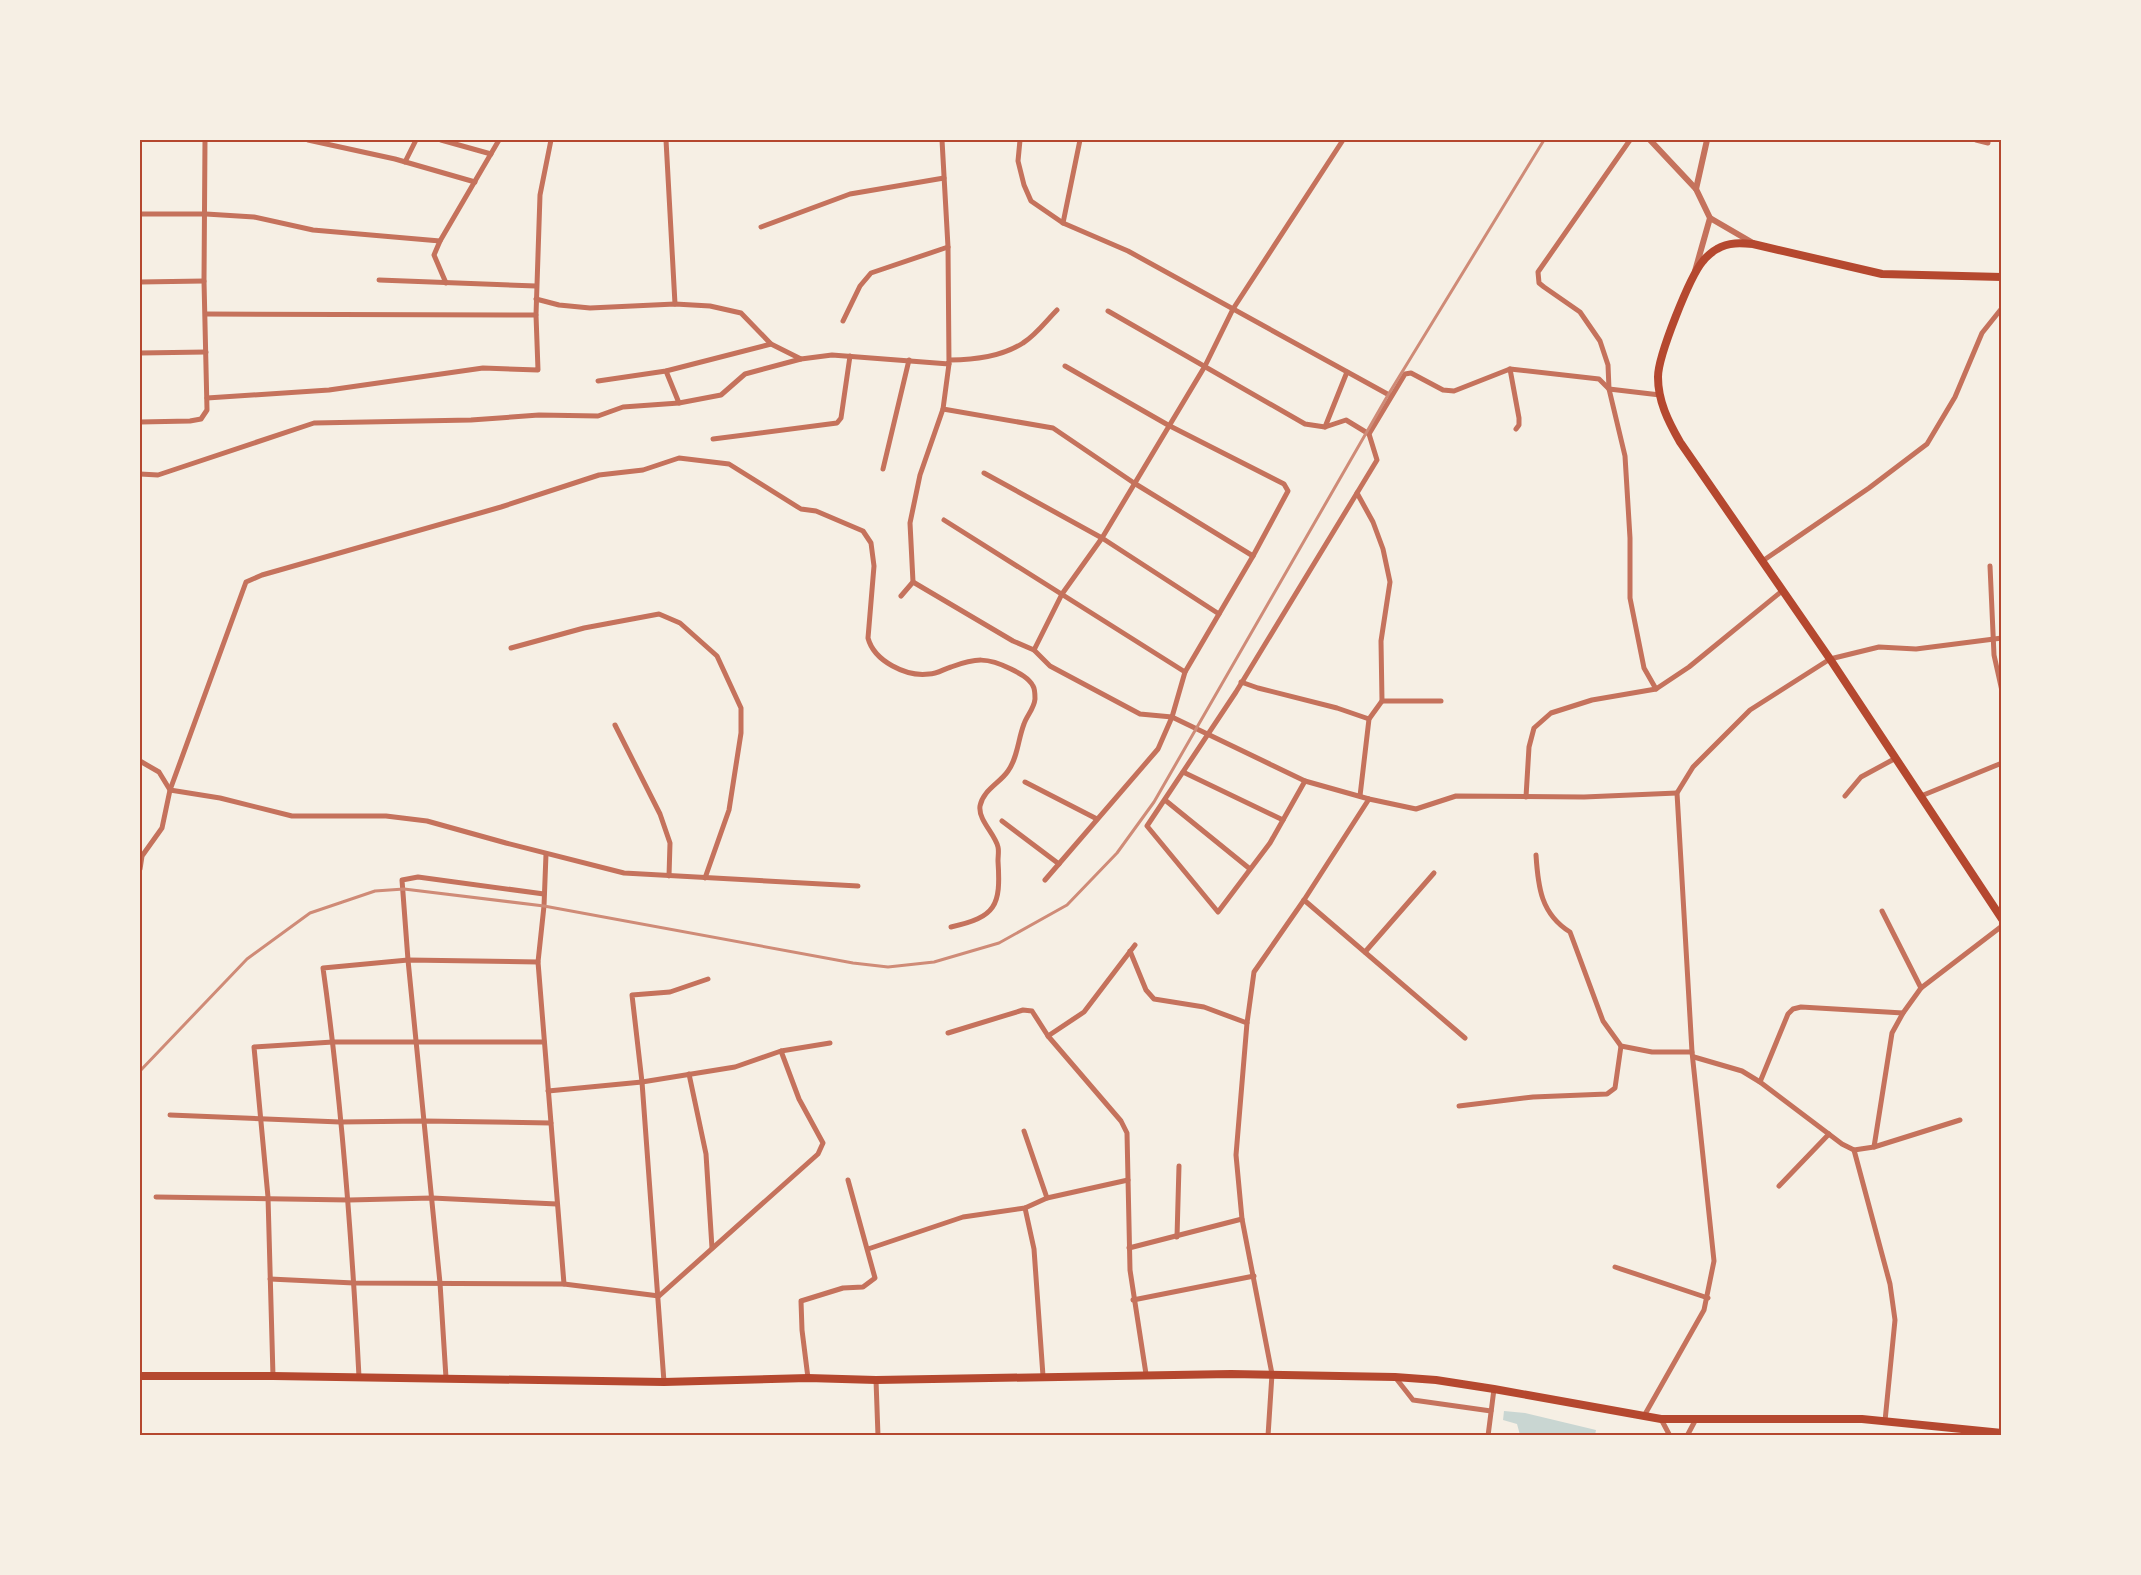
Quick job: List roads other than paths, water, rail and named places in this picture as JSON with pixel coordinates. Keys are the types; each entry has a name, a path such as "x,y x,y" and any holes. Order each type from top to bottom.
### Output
{"main road":[{"path":"2001,277 1882,274 1753,243 1735,243 1718,248 1703,261 1691,283 1663,349 1658,376 1664,412 1680,442 1764,560 1782,591 1922,796 2001,920"},
{"path":"140,1376 664,1382 1146,1374 1395,1377 1436,1380 1494,1389 1661,1419 1851,1418 1955,1432 2001,1433"}],"street":[{"path":"140,422 190,422 201,419 207,410 204,281 205,140"},
{"path":"308,140 405,162 475,182"},
{"path":"405,162 416,140"},
{"path":"441,140 491,154"},
{"path":"446,283 434,255 499,140"},
{"path":"207,398 329,390 483,368 538,370 536,286 540,195 551,140"},
{"path":"666,140 675,304"},
{"path":"901,596 913,582 910,523 920,475 943,409 950,362 948,247 942,140"},
{"path":"1020,140 1018,161 1031,201 1063,223 1128,250 1391,396"},
{"path":"1063,223 1080,140"},
{"path":"1034,650 1062,594 1102,538 1205,366 1233,309 1343,140"},
{"path":"1630,140 1539,273 1539,283 1581,312 1600,341 1608,364 1609,389 1625,456 1630,538 1630,598 1644,668 1656,688"},
{"path":"1650,140 1696,189 1710,218 1753,243"},
{"path":"1696,189 1707,140"},
{"path":"1976,140 1988,142"},
{"path":"761,227 850,194 944,178"},
{"path":"140,214 254,217 313,230 440,241"},
{"path":"1691,283 1710,218"},
{"path":"843,321 860,286 871,273 948,247"},
{"path":"379,280 536,286"},
{"path":"140,282 204,281"},
{"path":"536,299 559,305 590,308 675,304 710,306 741,313 771,344 801,359"},
{"path":"1764,560 1869,488 1927,444 1955,397 1982,333 2001,308"},
{"path":"140,474 158,475 314,423 471,420 539,415 598,416 624,407 679,403 721,395 745,374 801,359 832,355 950,362 970,360 1012,349 1026,342 1057,310"},
{"path":"1108,311 1305,424 1324,427 1346,420 1370,434"},
{"path":"206,314 536,315"},
{"path":"598,381 666,371 771,344"},
{"path":"140,353 206,352"},
{"path":"713,439 837,423 841,418 850,356"},
{"path":"883,469 909,360"},
{"path":"1045,880 1158,749 1172,717 1185,672 1288,491 1284,484 1168,425 1065,366"},
{"path":"1510,369 1519,418 1519,425 1516,429"},
{"path":"1305,781 1270,843 1218,912 1147,826 1208,735 1377,460 1370,434 1405,374 1411,373 1443,390 1454,391 1510,369 1599,379 1609,389 1660,395"},
{"path":"666,371 679,403"},
{"path":"1324,427 1347,372"},
{"path":"943,409 1053,428 1134,483 1253,556"},
{"path":"140,869 142,856 162,828 170,790 246,582 262,575 501,507 599,475 643,470 678,458 729,464 801,509 816,511 863,531 871,543 874,566 868,638 871,647 883,661 916,674 929,675 969,662 989,660 1021,675 1034,687 1035,698 1032,709 1024,722 1014,762 1008,772 990,788 980,804 980,811 998,846 999,890 995,906 978,919 951,927"},
{"path":"984,472 1102,538 1219,614"},
{"path":"1357,493 1373,522 1383,549 1390,582 1381,641 1382,701 1369,719 1359,796"},
{"path":"944,520 1185,672"},
{"path":"1990,566 1994,655 2001,691"},
{"path":"913,582 1034,650 1050,666 1140,714 1172,717 1305,781 1369,799 1416,809 1456,796 1584,797 1677,794"},
{"path":"1526,797 1529,747 1534,728 1551,713 1592,700 1656,688 1689,667 1782,591"},
{"path":"511,648 584,628 659,614 680,623 717,656 741,708 741,734 729,810 705,878"},
{"path":"1644,1416 1704,1310 1714,1262 1693,1055 1677,794 1693,767 1750,710 1830,659 1879,647 1916,649 2001,638"},
{"path":"1241,682 1369,719"},
{"path":"1382,701 1442,701"},
{"path":"615,725 660,814 670,843 669,876"},
{"path":"1845,796 1861,777 1896,758"},
{"path":"140,761 159,772 170,790 220,798 292,816 386,816 427,821 624,873 858,886"},
{"path":"1922,796 2001,763"},
{"path":"1183,772 1283,820"},
{"path":"1025,782 1097,819"},
{"path":"1268,1436 1272,1374 1242,1219 1236,1155 1247,1023 1254,972 1369,799"},
{"path":"1165,800 1250,869"},
{"path":"1002,821 1059,864"},
{"path":"546,854 538,962 564,1284"},
{"path":"1536,855 1538,882 1549,914 1559,925 1570,932 1603,1021 1622,1046 1652,1052 1693,1055 1742,1071 1854,1150 1874,1147 1959,1120"},
{"path":"1365,952 1434,873"},
{"path":"446,1378 440,1283 402,880 418,877 544,894"},
{"path":"1304,900 1465,1038"},
{"path":"1882,911 1921,988"},
{"path":"1874,1147 1892,1033 1903,1013 1921,988 2001,926"},
{"path":"1048,1035 1084,1012 1135,945"},
{"path":"1130,951 1146,990 1154,999 1204,1007 1247,1023"},
{"path":"359,1377 349,1200 323,968 408,960 538,962"},
{"path":"664,1382 642,1082 632,995 670,993 708,979"},
{"path":"1760,1082 1788,1014 1793,1009 1801,1007 1903,1013"},
{"path":"948,1033 1023,1010 1032,1011 1048,1035 1121,1120 1127,1133 1129,1248 1133,1300 1146,1374"},
{"path":"273,1376 268,1197 254,1047 333,1042 544,1042"},
{"path":"548,1091 642,1082 735,1066 781,1051 830,1043"},
{"path":"1459,1106 1533,1097 1607,1094 1615,1088 1622,1046"},
{"path":"270,1279 564,1284 659,1296 818,1154 822,1147 823,1143 800,1099 781,1051"},
{"path":"689,1074 706,1154 712,1248"},
{"path":"170,1115 340,1122 551,1123"},
{"path":"1024,1131 1047,1198"},
{"path":"1779,1186 1829,1134"},
{"path":"1854,1150 1892,1293 1895,1320 1885,1421"},
{"path":"1177,1237 1179,1166"},
{"path":"808,1378 801,1301 843,1288 863,1287 875,1278 848,1180"},
{"path":"868,1250 963,1217 1025,1208 1047,1198 1128,1180"},
{"path":"156,1197 349,1200 432,1198 558,1204"},
{"path":"1025,1208 1034,1249 1043,1376"},
{"path":"1129,1248 1242,1219"},
{"path":"1615,1267 1708,1298"},
{"path":"1133,1300 1254,1276"},
{"path":"1395,1377 1413,1400 1491,1411"},
{"path":"876,1380 878,1436"},
{"path":"1488,1436 1494,1389"},
{"path":"1661,1419 1670,1436"},
{"path":"1687,1436 1696,1419"}],"railway":[{"path":"140,1071 247,959 310,913 375,891 404,889 544,906 853,963 888,967 934,962 999,943 1067,905 1117,853 1154,802 1388,395 1544,140"}]}
